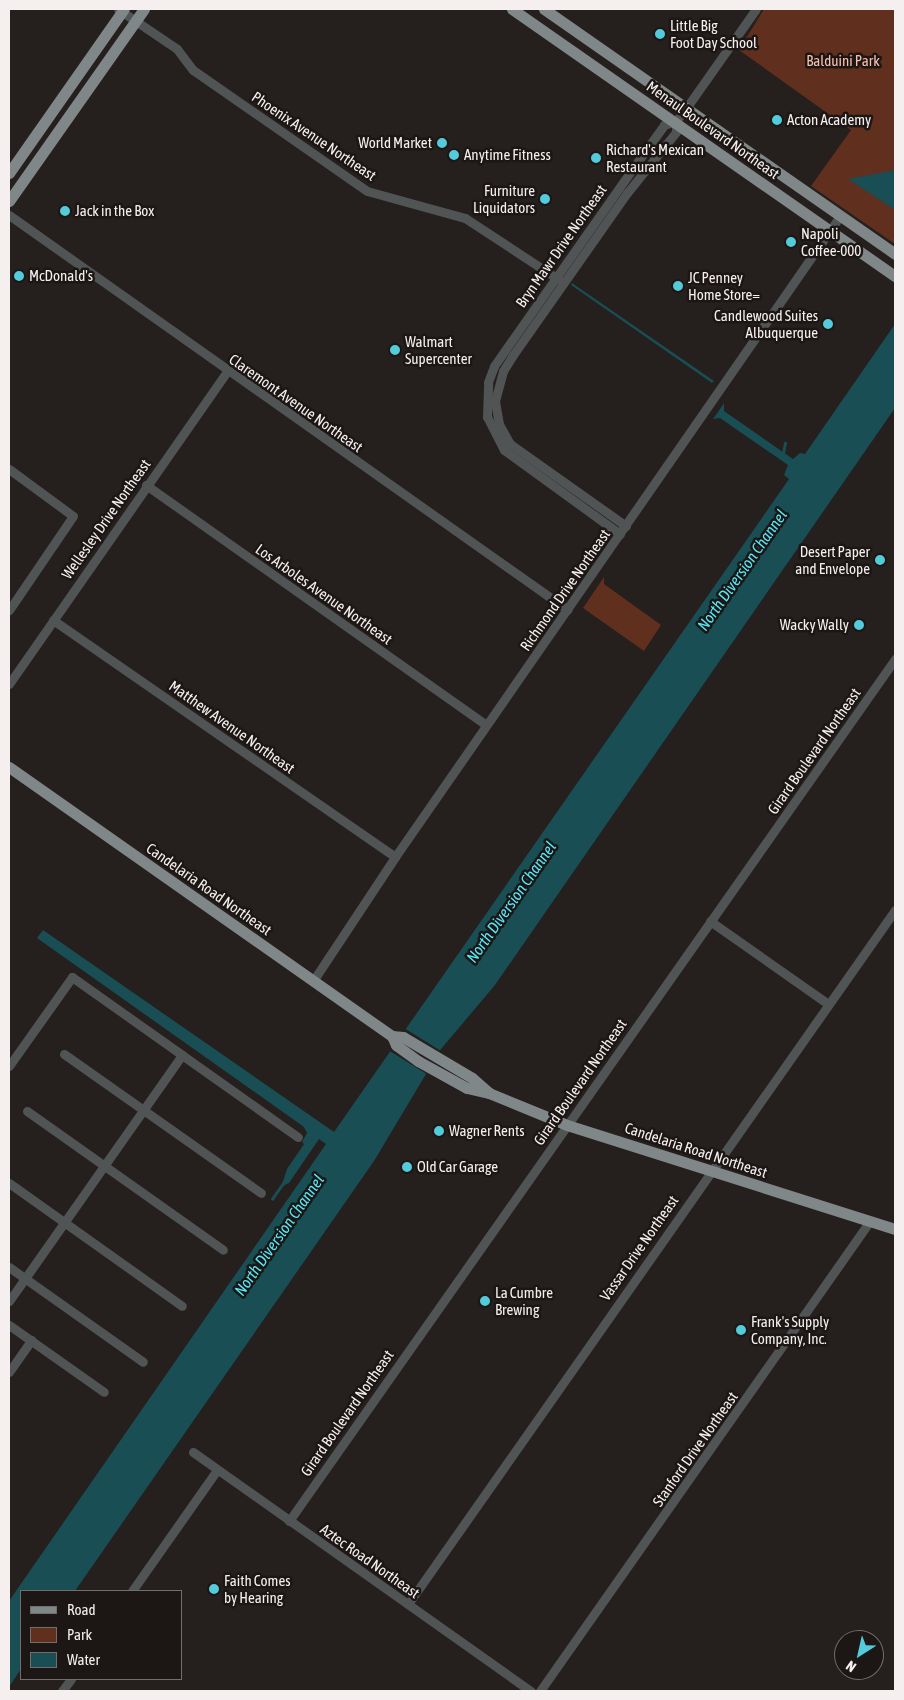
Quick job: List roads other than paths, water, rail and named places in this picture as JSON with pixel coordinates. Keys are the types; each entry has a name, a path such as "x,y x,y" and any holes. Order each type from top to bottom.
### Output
{"main road":[{"path":"9,200 144,9"},
{"name":"Menaul Boulevard Northeast","path":"512,9 676,121 895,276"},
{"name":"Menaul Boulevard Northeast","path":"544,9 895,254"},
{"path":"9,173 121,10"},
{"path":"62,125 59,113 85,75 88,60"},
{"name":"Candelaria Road Northeast","path":"9,767 392,1036 403,1038 442,1068 472,1078 489,1093 567,1125 895,1229"}],"street":[{"name":"Bryn Mawr Drive Northeast","path":"626,526 510,444 498,424 495,401 503,371 560,280 664,125 676,121 756,9"},
{"name":"Phoenix Avenue Northeast","path":"121,10 176,49 193,70 366,191 465,218 560,280"},
{"name":"Claremont Avenue Northeast","path":"9,215 227,372 568,610"},
{"name":"Richmond Drive Northeast","path":"313,981 395,857 840,216"},
{"name":"Bryn Mawr Drive Northeast","path":"560,280 494,366 485,399 487,417 504,450 620,534"},
{"name":"Wellesley Drive Northeast","path":"9,684 146,485 227,372"},
{"path":"9,469 73,516 9,610"},
{"name":"Los Arboles Avenue Northeast","path":"146,485 486,725"},
{"name":"Matthew Avenue Northeast","path":"53,620 395,857"},
{"name":"Girard Boulevard Northeast","path":"289,1521 895,659"},
{"name":"Vassar Drive Northeast","path":"408,1604 895,910"},
{"path":"710,921 828,1004"},
{"path":"9,1066 72,977 298,1137"},
{"path":"64,1054 261,1193"},
{"path":"9,1301 182,1055"},
{"path":"27,1111 223,1250"},
{"path":"9,1183 182,1306"},
{"name":"Stanford Drive Northeast","path":"540,1691 870,1221"},
{"path":"9,1267 143,1362"},
{"path":"9,1325 104,1392"},
{"path":"9,1372 31,1340"},
{"name":"Aztec Road Northeast","path":"193,1452 531,1691"},
{"path":"133,1590 217,1470"},
{"path":"62,1691 70,1680"}],"water":[{"path":"895,170 895,210 848,179"},
{"path":"572,283 714,381 712,383 571,285"},
{"name":"North Diversion Channel","path":"895,324 895,408 495,985 441,1049 374,1161 76,1590 20,1590 20,1670 9,1687 9,1601 326,1144 319,1139 289,1183 281,1187 287,1169 304,1144 302,1142 307,1133 304,1127 37,938 43,930 334,1132 789,479 784,475 788,465 720,418 713,419 724,403 724,411 793,459 800,453 805,454"}],"waterway":[{"path":"783,453 785,443"},
{"path":"272,1199 283,1183"}],"place":[{"name":"Little Big Foot Day School","path":"660,34"},
{"name":"Acton Academy","path":"777,120"},
{"name":"World Market","path":"442,143"},
{"name":"Anytime Fitness","path":"454,155"},
{"name":"Richard's Mexican Restaurant","path":"596,158"},
{"name":"Furniture Liquidators","path":"545,199"},
{"name":"Jack in the Box","path":"65,211"},
{"name":"Napoli Coffee-000","path":"791,242"},
{"name":"McDonald's","path":"19,276"},
{"name":"JC Penney Home Store=","path":"678,286"},
{"name":"Candlewood Suites Albuquerque","path":"828,324"},
{"name":"Walmart Supercenter","path":"395,350"},
{"name":"Desert Paper and Envelope","path":"880,560"},
{"name":"Wacky Wally","path":"859,625"},
{"name":"Wagner Rents","path":"439,1131"},
{"name":"Old Car Garage","path":"407,1167"},
{"name":"La Cumbre Brewing","path":"485,1301"},
{"name":"Frank's Supply Company, Inc.","path":"741,1330"},
{"name":"Faith Comes by Hearing","path":"214,1589"}],"park label":[{"name":"Balduini Park","path":"843,61"}]}
